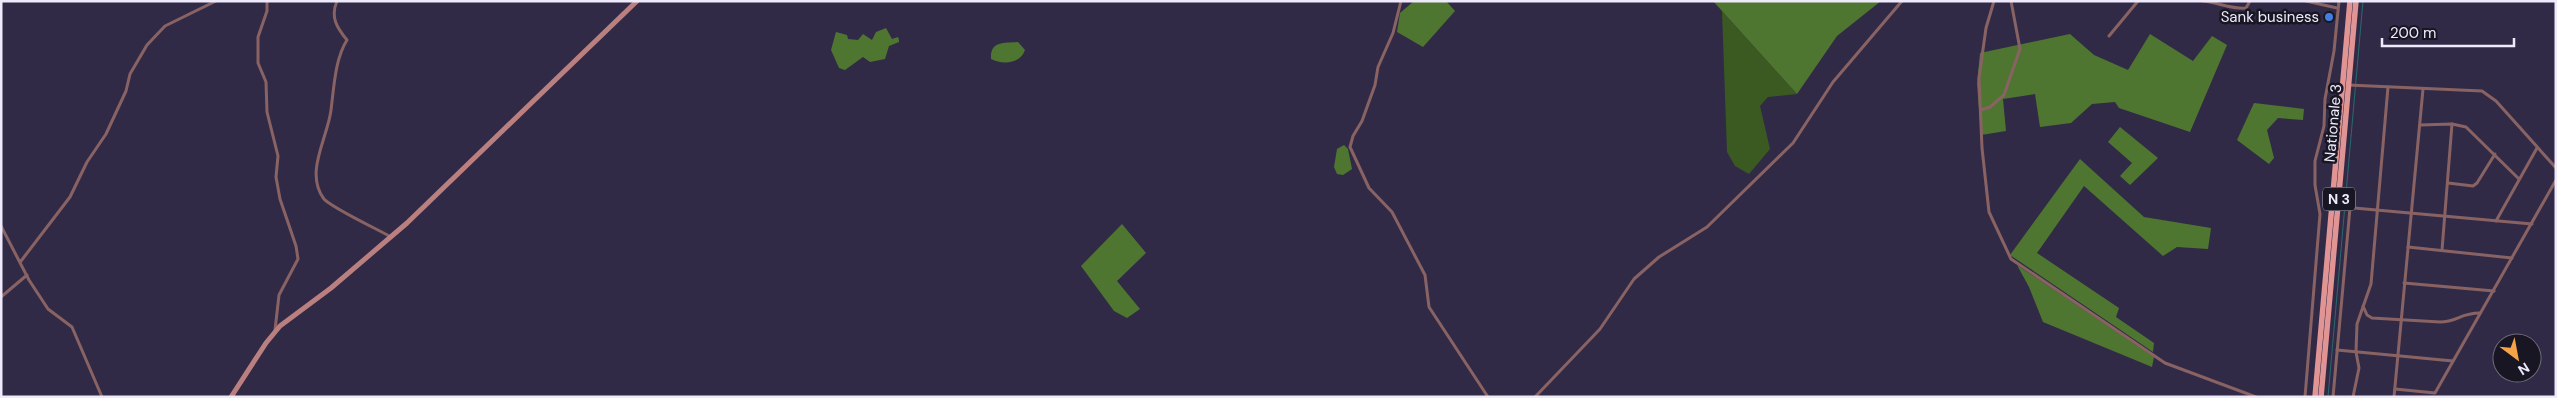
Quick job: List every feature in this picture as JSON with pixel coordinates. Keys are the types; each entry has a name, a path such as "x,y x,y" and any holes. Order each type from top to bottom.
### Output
{"main road":[{"name":"Nationale 3","path":"2346,85 2350,1"},
{"name":"Nationale 3","path":"2320,397 2346,85 2356,1"},
{"name":"Nationale 3","path":"2315,397 2335,206"}],"street":[{"path":"21,261 70,197 88,162 106,134 126,91 130,74 147,45 165,26 216,1"},
{"path":"267,1 267,11 258,37 258,63 266,82 266,112 278,156 276,177 280,198 296,246 298,259 280,296 276,331"},
{"path":"336,1 334,7 335,23 347,40 342,48 333,86 329,122 321,143 318,186 325,200 390,237"},
{"path":"231,397 276,331 390,237 461,172 637,1"},
{"path":"1401,1 1393,34 1378,67 1375,85 1362,121 1353,136 1350,146 1369,188 1392,212 1424,275 1430,307 1488,397"},
{"path":"1535,397 1600,330 1634,279 1659,258 1707,227 1793,143 1833,82 1902,1"},
{"path":"1994,1 1982,51 1979,78 1981,110 1989,212 2011,259 2165,363 2256,397"},
{"path":"1981,110 1990,107 2004,95 2020,49 2011,1"},
{"path":"2109,36 2138,1"},
{"path":"2203,1 2222,3 2242,9 2246,8 2250,1"},
{"path":"2306,1 2338,8"},
{"path":"2305,397 2320,214 2315,185 2315,161 2324,126 2325,99 2334,51 2339,1"},
{"path":"2346,85 2487,93 2556,168"},
{"path":"2353,397 2359,368 2356,352 2357,324 2371,284 2388,87"},
{"path":"2394,397 2403,320 2404,283 2423,89"},
{"path":"2420,125 2452,124 2466,127 2519,179"},
{"path":"2442,250 2452,124"},
{"path":"2496,221 2537,148"},
{"path":"2448,184 2473,186 2477,183 2495,154"},
{"path":"2395,389 2435,393 2556,180"},
{"path":"2335,206 2377,211 2446,214 2532,224"},
{"path":"2333,397 2350,208"},
{"path":"1,226 27,275 48,309 72,327 102,397"},
{"path":"2408,247 2512,258"},
{"path":"1,297 27,275"},
{"path":"2404,283 2494,291"},
{"path":"2363,306 2367,314 2372,318 2403,320 2448,322 2467,313 2480,313"},
{"path":"2338,350 2453,361"}],"green space":[{"path":"1414,1 1446,1 1455,11 1423,47 1397,32 1400,13"},
{"path":"1713,1 1881,1 1837,36 1797,94"},
{"path":"1722,11 1797,94 1768,97 1760,106 1770,149 1749,174 1735,166 1727,152"},
{"path":"886,28 892,39 898,37 899,42 889,46 885,59 870,62 863,57 845,70 839,68 831,50 836,32 847,35 848,39 858,40 863,34 872,40 876,32"},
{"path":"2070,34 2094,55 2128,70 2150,34 2193,61 2212,36 2227,45 2190,132 2119,108 2115,102 2092,104 2071,123 2040,127 2035,94 2003,99 2006,131 1981,135 1977,84 1980,53"},
{"path":"1018,42 1025,50 1023,55 1015,61 1001,62 991,59 991,53 998,44"},
{"path":"2254,103 2304,109 2303,120 2278,118 2267,130 2274,158 2269,164 2237,140"},
{"path":"2120,127 2158,158 2130,185 2120,176 2132,163 2108,142"},
{"path":"1344,145 1348,149 1352,169 1343,175 1337,174 1334,167 1337,149"},
{"path":"2080,159 2144,217 2211,228 2208,249 2177,247 2163,256 2084,186 2037,253 2119,308 2116,317 2154,343 2153,352 2010,255"},
{"path":"1122,224 1146,253 1117,281 1140,309 1127,318 1114,311 1081,266"},
{"path":"2017,265 2154,357 2152,367 2043,322 2029,287"}],"waterway":[{"path":"2328,397 2363,1"}],"place":[{"name":"Sank business","path":"2329,17"}]}
